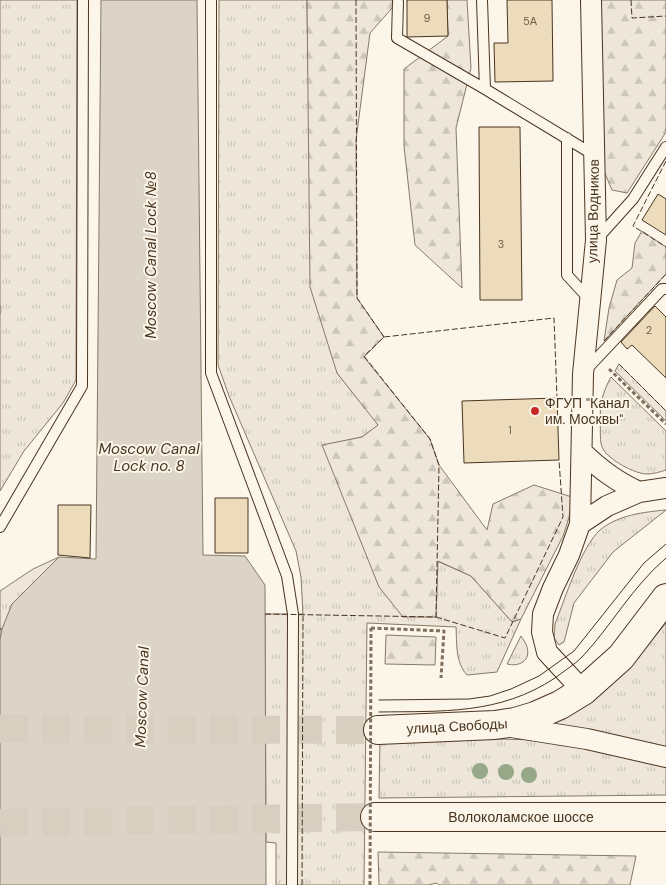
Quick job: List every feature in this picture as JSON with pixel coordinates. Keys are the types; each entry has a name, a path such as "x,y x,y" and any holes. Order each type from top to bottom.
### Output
{"main road":[{"name":"улица Свободы","path":"378,730 495,725 516,722 560,705 583,691 621,657 666,598"},
{"name":"Волоколамское шоссе","path":"376,817 666,817"}],"street":[{"name":"улица Водников","path":"583,691 547,652 542,632 543,614 569,555 580,524 583,374 596,240 591,0"},
{"path":"582,452 601,470 617,481 639,492"},
{"path":"580,524 606,506 639,492 666,488"},
{"path":"495,725 587,738 666,757"}],"lane":[{"path":"0,527 82,386 83,0"},
{"path":"211,0 211,374 287,576 293,614 292,885"},
{"path":"482,0 485,89"},
{"path":"398,2 398,38 594,155"},
{"path":"567,138 566,275 590,300"},
{"path":"596,240 633,199 666,147"},
{"path":"583,374 662,290 666,289"}],"path":[{"path":"598,358 666,424"},
{"path":"370,885 371,628 444,631 442,678"}],"green space":[{"path":"0,0 77,0 76,380 63,403 24,451 0,491 1,310"},
{"path":"219,0 307,0 308,70 337,373 379,425 362,437 322,446 437,561 471,576 512,622 521,619 497,672 467,675 460,664 456,627 367,623 364,885 276,885 276,843 266,842 265,614 303,614 301,577 296,551 229,396 218,365"},
{"path":"307,0 395,0 393,7 370,33 356,140 357,298 384,337 364,357 430,439 439,465 487,530 493,504 534,485 572,497 569,518 563,536 521,619 512,622 471,576 438,561 436,617 403,617 379,587 322,445 362,437 378,425 337,373 310,287"},
{"path":"447,0 467,0 471,68 456,128 462,288 415,245 404,146 404,69 448,36"},
{"path":"596,0 666,0 666,132 627,193 612,190 601,164"},
{"path":"642,231 666,247 666,274 604,341 609,308 617,280 632,268 635,243"},
{"path":"619,364 666,411 666,421 615,371"},
{"path":"611,377 666,431 666,470 649,474 636,472 616,462 603,449 600,410 602,399"},
{"path":"666,510 613,552 574,603 564,642 559,645 554,638 555,624 574,574 586,548 593,538 600,530 615,521 640,513"},
{"path":"59,557 12,604 0,640 0,591 33,569"},
{"path":"666,623 666,747 544,725 582,708 624,673"},
{"path":"386,635 436,637 435,665 385,664"},
{"path":"521,636 527,647 526,659 520,664 507,664"},
{"path":"380,736 538,740 666,764 666,795 379,798"},
{"path":"378,852 636,856 630,885 439,885 437,883 428,885 379,885"}],"water":[{"path":"101,0 197,0 203,555 245,556 265,585 266,885 0,885 0,640 2,629 12,604 59,557 96,559"}],"building":[{"path":"407,0 447,0 448,36 407,37"},
{"path":"507,0 552,0 553,81 495,82 494,43 508,43"},
{"path":"479,127 520,127 522,300 480,300"},
{"path":"658,194 666,199 666,235 642,220"},
{"path":"655,306 666,317 666,378 632,345 627,349 621,342"},
{"path":"557,398 559,460 464,463 462,401"},
{"path":"215,498 248,498 248,553 215,553"},
{"path":"58,505 91,505 90,558 58,555"}],"tunnel":[{"path":"0,729 378,730"},
{"path":"0,823 375,817"}],"tram line":[{"path":"379,700 469,699 490,696 539,676 574,651 644,563 666,544"},
{"path":"379,712 448,711 470,708 513,699 534,690 555,678 582,657 643,581 666,558"}],"fence":[{"path":"356,0 357,298 384,337"},
{"path":"631,0 632,18 666,16"},
{"path":"666,161 633,226 666,247"},
{"path":"604,341 666,274"},
{"path":"265,614 436,617 439,465 430,439 364,356 384,337 554,318 557,398"},
{"path":"619,364 666,411"},
{"path":"436,617 505,638 563,517 559,460"},
{"path":"302,885 303,615"}],"place":[{"name":"ФГУП \"Канал им. Москвы\"","path":"535,411"}],"water label":[{"name":"Moscow Canal Lock №8","path":"151,255"},
{"name":"Moscow Canal Lock no. 8","path":"149,458"},
{"name":"Moscow Canal","path":"142,697"}]}
